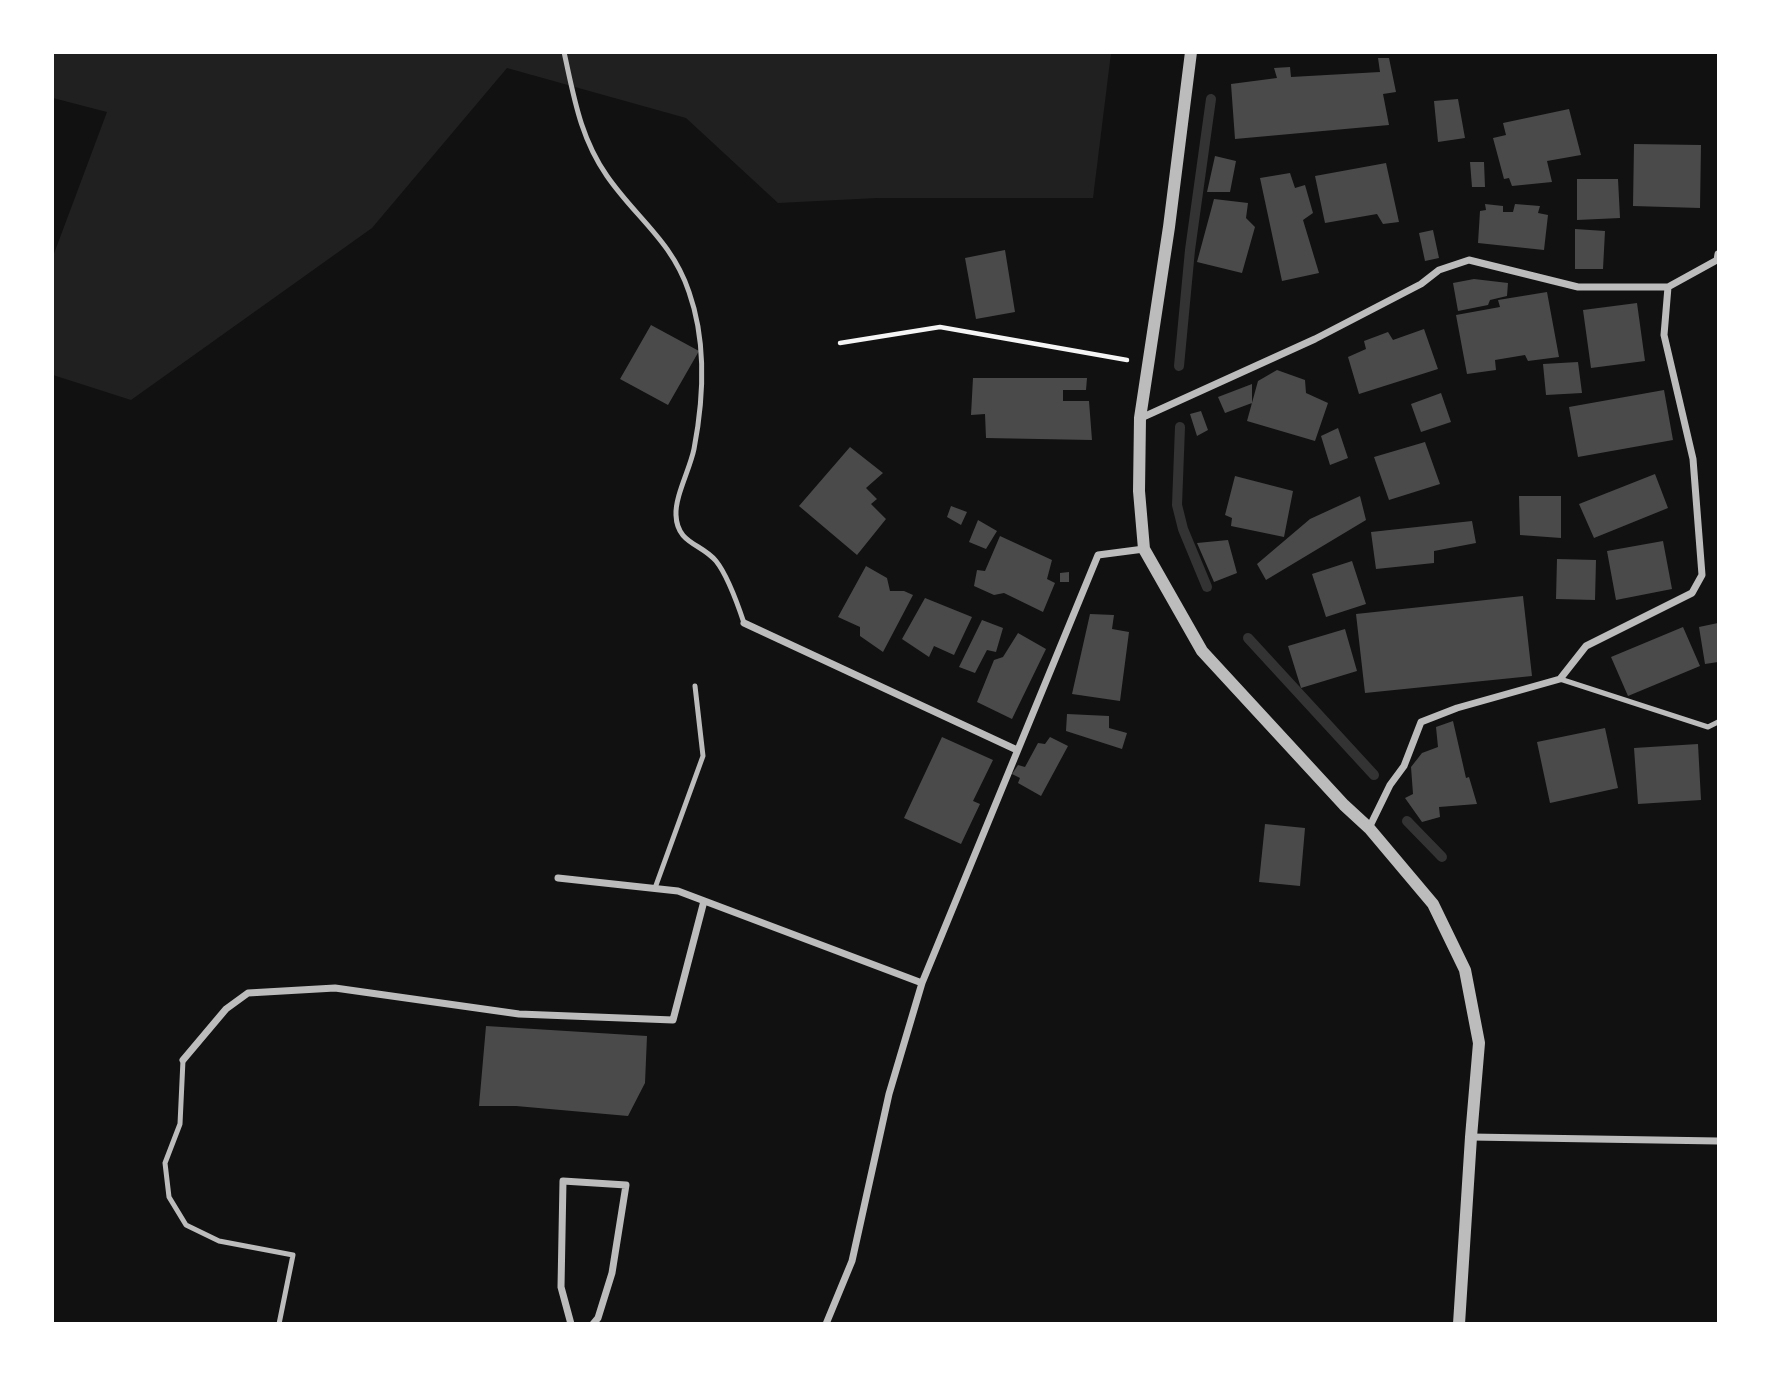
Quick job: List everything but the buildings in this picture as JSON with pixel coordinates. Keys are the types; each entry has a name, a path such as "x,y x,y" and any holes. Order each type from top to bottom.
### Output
{"street":[{"path":"1191,52 1140,418 1139,491 1144,549 1202,651 1344,806 1369,828 1433,904 1465,971 1479,1043 1460,1324"},
{"path":"1140,418 1315,339 1421,285 1439,270 1469,260 1578,287 1668,287 1717,260 1718,254"},
{"path":"1369,828 1390,785 1404,766 1421,722 1457,708 1560,679 1586,646 1692,593 1702,575 1693,459 1664,335 1668,287"},
{"path":"826,1324 852,1261 888,1094 922,983 1017,750 1098,555 1144,549"},
{"path":"744,623 1017,750"},
{"path":"558,878 678,891 922,983"},
{"path":"183,1060 226,1009 248,993 335,988 519,1014 673,1020 704,901"},
{"path":"1471,1137 1718,1140"},
{"path":"571,1324 561,1287 564,1181 626,1185 612,1273 593,1324"}],"lane":[{"path":"564,52 579,123 607,176 672,253 689,291 700,330 703,385 694,450 676,513 678,530 715,560 738,603 744,623"},
{"path":"1560,679 1708,727 1718,722"},
{"path":"655,888 703,755 695,686"},
{"path":"183,1060 180,1124 164,1163 169,1197 186,1225 219,1241 293,1255 279,1324"}],"path":[{"path":"840,343 940,327 1148,364"}],"shaded area":[{"path":"53,53 1111,53 1093,198 877,198 778,203 686,118 507,68 372,228 131,400 53,375 52,259 107,112 53,98"}],"waterway":[{"path":"1179,366 1190,250 1211,99"},
{"path":"1180,427 1177,505 1183,529 1207,587"},
{"path":"1248,638 1374,775"},
{"path":"1407,821 1442,857"}]}
